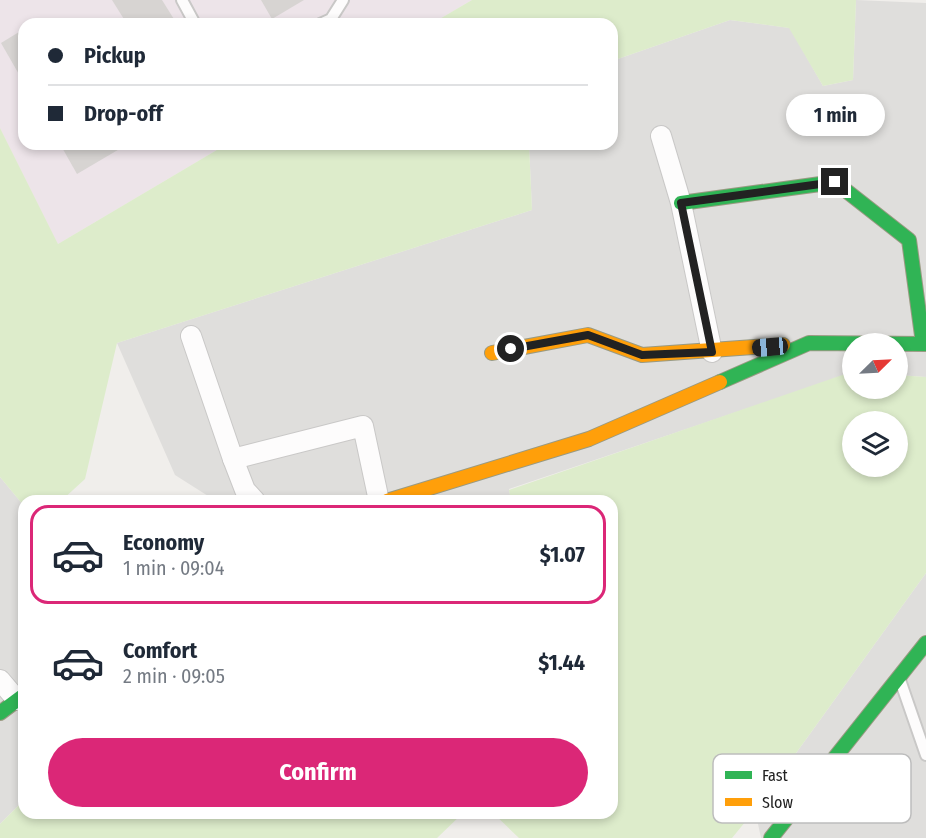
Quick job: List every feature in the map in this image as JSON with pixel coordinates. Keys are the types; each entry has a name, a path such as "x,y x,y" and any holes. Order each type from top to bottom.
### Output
{"street":[{"path":"662,136 681,203 712,352"},
{"path":"492,353 588,335 642,355 712,352 808,343 924,343 909,240 835,182 681,203"},
{"path":"191,336 233,459 245,490 250,495"},
{"path":"407,495 589,439 808,343"},
{"path":"233,459 363,426 378,495"},
{"path":"837,754 926,643"},
{"path":"0,680 18,696"},
{"path":"0,713 18,700"},
{"path":"771,838 783,823"}],"lane":[{"path":"182,0 192,18"},
{"path":"332,18 343,0"},
{"path":"899,676 926,755"}],"shaded area":[{"path":"0,0 472,0 441,18 18,18 18,150 217,150 58,244 0,128"},
{"path":"856,0 926,3 926,377 908,376 908,333 842,333 842,376 509,489 510,495 207,495 175,475 117,343 532,210 529,150 618,150 618,59 730,20 790,28 823,86 853,80"},
{"path":"0,477 18,499 18,806 0,824"},
{"path":"926,573 926,838 761,838 758,823 911,823 911,754 795,754"}],"green space":[{"path":"472,0 856,0 853,80 823,86 789,28 730,20 618,59 618,18 441,18"},
{"path":"0,128 58,244 217,150 529,150 532,210 117,343 85,479 68,495 18,495 18,499 0,477"},
{"path":"842,375 842,399 908,399 908,376 926,377 926,573 795,754 713,754 713,823 744,823 732,838 519,838 499,819 618,819 618,495 510,495 509,490"},
{"path":"18,806 18,819 457,819 437,838 0,838 0,824"}],"building":[{"path":"112,0 162,0 173,18 123,18"},
{"path":"261,0 304,0 274,18 271,18"},
{"path":"18,33 18,73 1,43"},
{"path":"63,150 118,150 77,174"}],"traffic: fast":[{"path":"681,203 835,182 909,240 923,343"},
{"path":"720,382 809,343 926,344"},
{"path":"838,754 926,643"},
{"path":"0,713 18,700"},
{"path":"771,838 783,823"}],"traffic: slow":[{"path":"492,353 588,335 642,355 783,345"},
{"path":"407,495 589,439 720,382"}],"route":[{"path":"511,349 588,335 642,355 712,352 681,203 835,182"}]}
